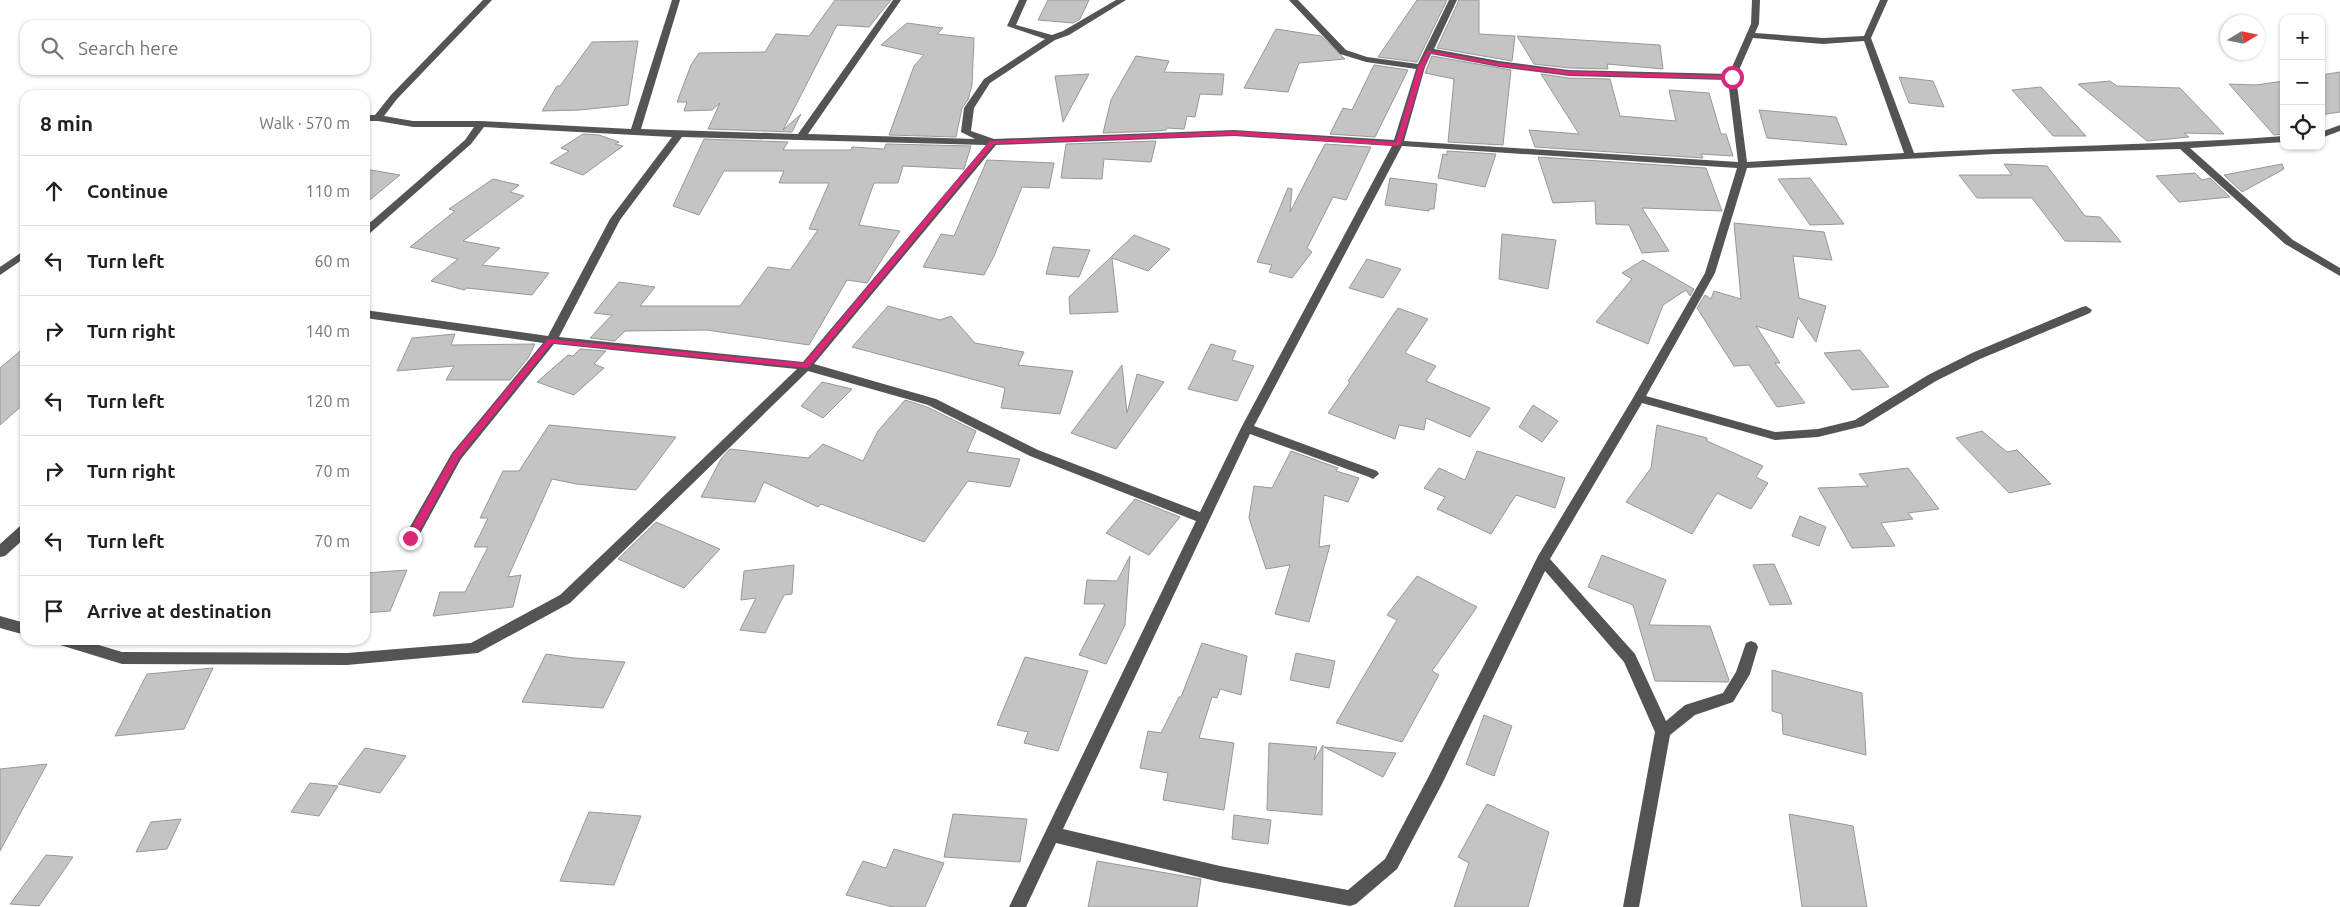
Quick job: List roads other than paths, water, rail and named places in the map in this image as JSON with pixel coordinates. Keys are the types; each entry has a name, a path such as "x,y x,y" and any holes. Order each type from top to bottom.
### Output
{"street":[{"path":"378,118 394,97 488,0"},
{"path":"636,132 676,0"},
{"path":"801,137 897,0"},
{"path":"1022,0 1011,26 1052,38"},
{"path":"993,142 966,132 969,108 988,81 1052,38 1066,33 1122,0"},
{"path":"1293,0 1343,52 1366,59 1421,67"},
{"path":"1018,907 1051,834 1247,428 1398,144 1421,67 1453,0"},
{"path":"1051,834 1220,874 1350,898 1391,864 1436,779 1543,560 1710,273 1743,165 1732,77 1755,24 1756,0"},
{"path":"1884,0 1867,38 1910,155"},
{"path":"1750,35 1823,41 1867,38"},
{"path":"1428,51 1499,64 1569,73 1732,77"},
{"path":"370,118 413,124 481,124 679,134 993,142 1234,133 1743,165 1994,150 2182,146 2280,139"},
{"path":"370,228 468,142 481,124"},
{"path":"2325,134 2340,128"},
{"path":"410,538 456,456 550,341 615,219 679,134"},
{"path":"79,645 122,658 347,659 473,649 565,599 795,379 993,142"},
{"path":"2182,146 2289,242 2340,273"},
{"path":"0,272 20,257"},
{"path":"1639,398 1775,436 1818,433 1859,423 1941,374 2086,310"},
{"path":"370,315 550,341 806,366 932,402 1034,453 1203,519"},
{"path":"1247,428 1372,474"},
{"path":"0,552 20,534"},
{"path":"1543,560 1630,658 1663,732 1631,907"},
{"path":"0,622 20,628"},
{"path":"1663,732 1690,710 1728,698 1743,674 1751,647"}]}
